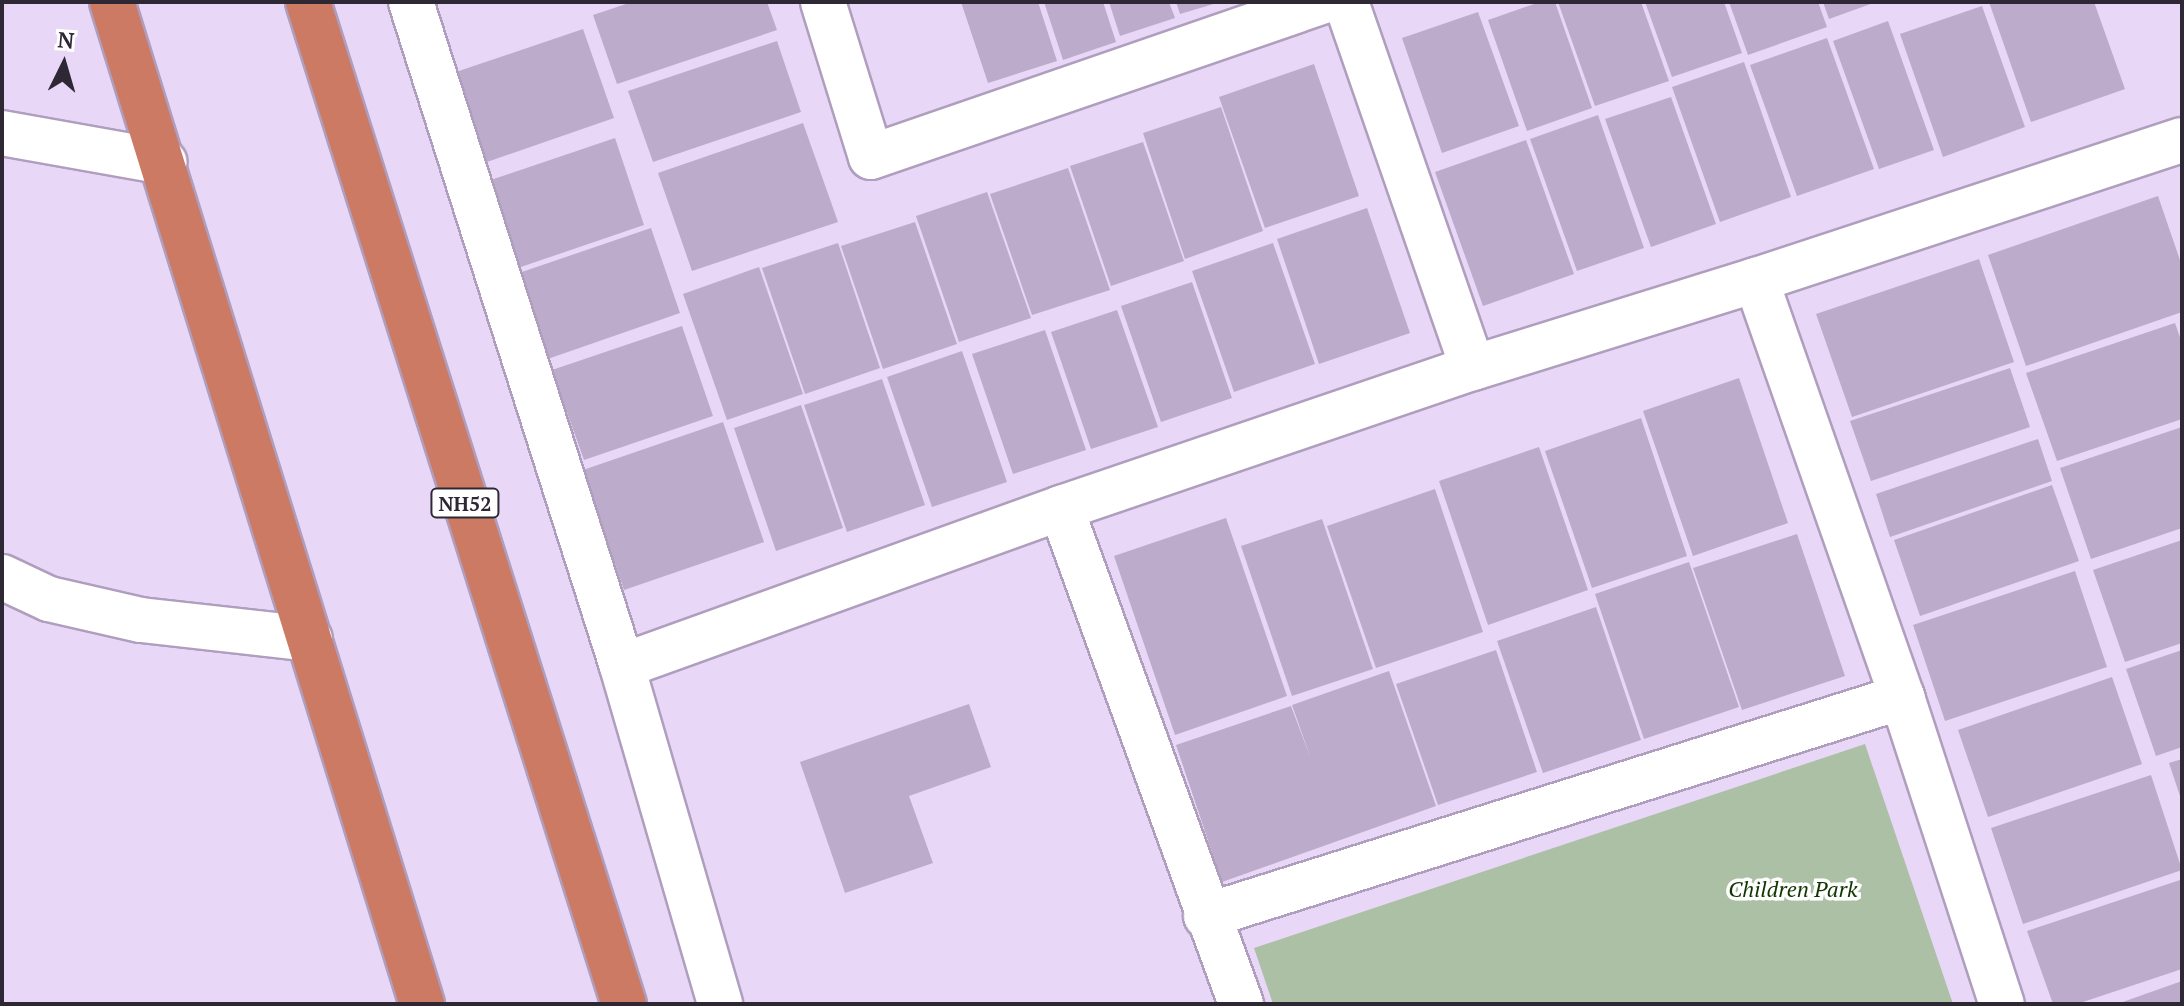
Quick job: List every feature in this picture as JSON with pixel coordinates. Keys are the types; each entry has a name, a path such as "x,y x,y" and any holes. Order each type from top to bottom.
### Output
{"highway":[{"path":"112,2 422,1004"},
{"name":"NH52","path":"308,2 624,1004"}],"street":[{"path":"411,2 622,666 720,1004"},
{"path":"823,2 871,157 1322,2"},
{"path":"1346,2 1473,368"},
{"path":"2,133 164,162"},
{"path":"622,666 1061,508 1473,368 1756,280 2182,140"},
{"path":"1756,280 1902,697 2002,1004"},
{"path":"1061,508 1206,916 1241,1004"},
{"path":"2,577 49,599 141,620 310,639"},
{"path":"1206,916 1902,697"}],"green space":[{"name":"Children Park","path":"1865,744 1953,1004 1273,1004 1254,948"}],"building":[{"path":"632,2 767,2 777,30 617,84 593,15"},
{"path":"961,2 1038,2 1057,61 988,83"},
{"path":"1044,2 1103,2 1116,42 1063,60"},
{"path":"1109,2 1169,2 1175,18 1120,36"},
{"path":"1176,2 1216,2 1217,3 1180,14"},
{"path":"1540,2 1555,2 1592,108 1527,131 1488,20"},
{"path":"1558,2 1641,2 1669,81 1595,106"},
{"path":"1645,2 1724,2 1742,53 1672,77"},
{"path":"1729,2 1818,2 1827,27 1748,55"},
{"path":"1823,2 1876,2 1829,19"},
{"path":"1989,2 2094,2 2125,89 2031,122"},
{"path":"1982,6 2025,127 1943,157 1900,34"},
{"path":"1478,12 1519,126 1442,153 1402,38"},
{"path":"1888,21 1934,150 1879,169 1833,41"},
{"path":"583,29 614,118 481,164 450,74"},
{"path":"1827,38 1874,169 1797,196 1750,65"},
{"path":"777,41 801,112 653,162 628,91"},
{"path":"1744,62 1791,197 1720,222 1672,87"},
{"path":"1314,64 1359,196 1265,228 1219,97"},
{"path":"1671,97 1716,224 1651,247 1605,119"},
{"path":"1221,107 1263,231 1185,259 1143,133"},
{"path":"1598,115 1644,248 1577,271 1530,139"},
{"path":"803,123 838,222 692,271 658,173"},
{"path":"615,138 644,225 512,270 482,183"},
{"path":"1526,140 1574,274 1483,306 1435,172"},
{"path":"1143,142 1184,261 1111,286 1070,166"},
{"path":"1068,168 1110,290 1032,315 990,194"},
{"path":"987,192 1031,318 959,342 916,216"},
{"path":"2158,196 2182,266 2182,312 2026,366 1988,255"},
{"path":"1367,208 1410,333 1319,364 1277,239"},
{"path":"915,222 957,344 883,369 841,246"},
{"path":"651,228 680,313 539,362 510,276"},
{"path":"838,243 880,368 805,394 762,268"},
{"path":"1273,243 1315,364 1234,392 1192,271"},
{"path":"1979,259 2014,362 1852,417 1816,314"},
{"path":"759,267 803,394 727,420 683,294"},
{"path":"1192,282 1232,398 1161,422 1121,306"},
{"path":"1117,310 1158,427 1091,449 1051,332"},
{"path":"2175,323 2182,343 2182,419 2057,461 2026,373"},
{"path":"682,326 713,416 584,460 552,370"},
{"path":"1045,330 1086,450 1013,474 972,354"},
{"path":"962,351 1007,482 932,507 887,377"},
{"path":"2010,368 2030,427 1871,481 1850,421"},
{"path":"1739,378 1788,523 1693,556 1643,411"},
{"path":"882,379 925,505 847,532 804,405"},
{"path":"801,405 843,528 776,551 734,428"},
{"path":"1641,418 1687,556 1592,588 1545,451"},
{"path":"723,422 764,542 624,590 583,470"},
{"path":"2182,427 2182,528 2091,559 2060,468"},
{"path":"2038,439 2052,481 1890,537 1876,494"},
{"path":"1539,447 1588,590 1488,625 1439,481"},
{"path":"2052,485 2079,561 1920,616 1894,540"},
{"path":"1435,489 1483,632 1376,668 1327,526"},
{"path":"1226,518 1287,696 1175,735 1114,556"},
{"path":"1322,519 1373,669 1292,696 1241,546"},
{"path":"1797,534 1845,676 1742,710 1693,568"},
{"path":"2182,540 2182,643 2125,662 2093,570"},
{"path":"1689,562 1739,707 1644,739 1595,594"},
{"path":"2075,571 2107,667 1945,721 1913,625"},
{"path":"1596,607 1641,740 1543,773 1497,641"},
{"path":"1496,650 1537,772 1438,805 1396,684"},
{"path":"2182,650 2182,747 2156,756 2126,669"},
{"path":"1389,671 1436,806 1222,882 1176,745 1291,706 1311,759 1292,705"},
{"path":"2112,677 2142,764 1988,817 1958,730"},
{"path":"969,704 991,767 909,796 933,863 845,893 800,762"},
{"path":"2182,759 2182,798 2181,799 2169,763"},
{"path":"2151,775 2182,870 2023,924 1991,828"},
{"path":"2180,880 2182,969 2077,1004 2053,1004 2027,931"},
{"path":"2182,981 2182,1004 2117,1004"}]}
